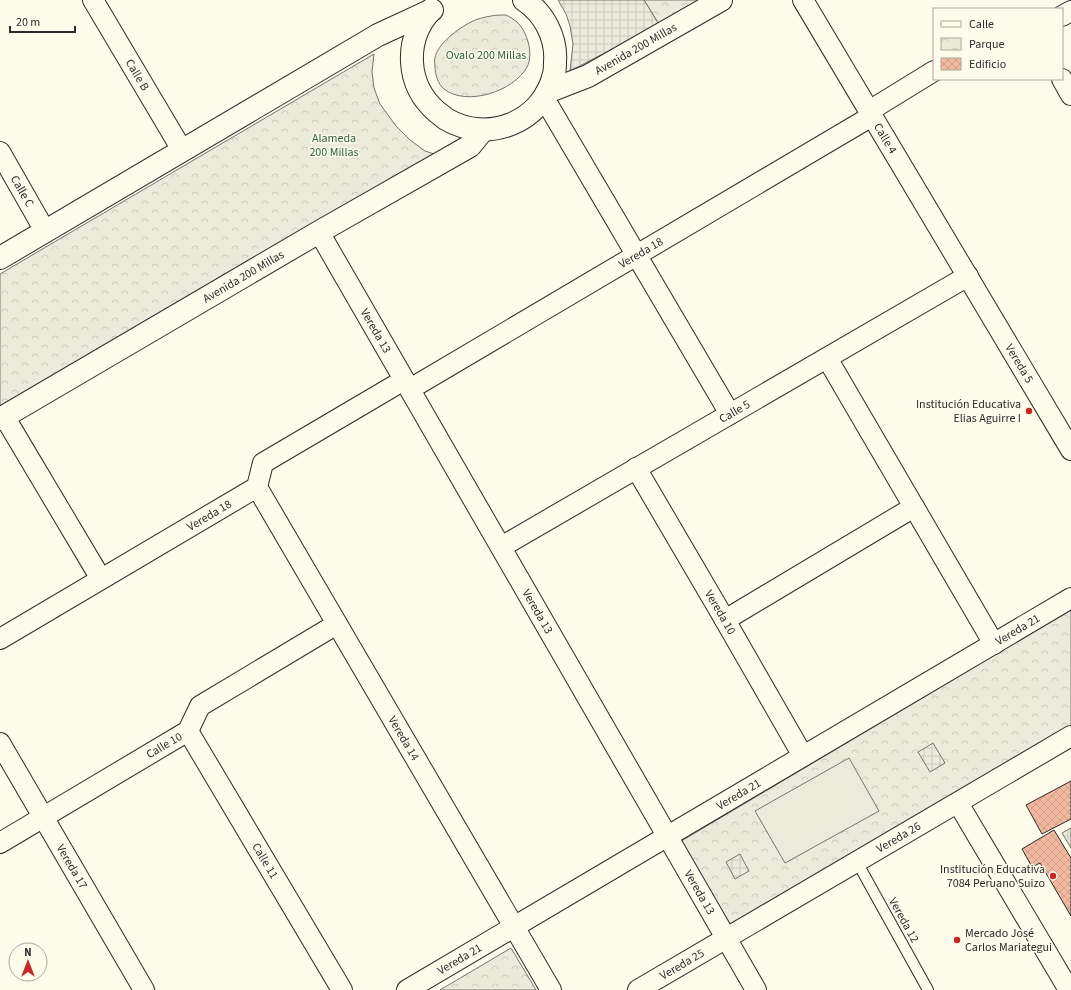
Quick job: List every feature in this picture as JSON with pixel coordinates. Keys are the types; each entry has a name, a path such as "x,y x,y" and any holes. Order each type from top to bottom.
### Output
{"main road":[{"path":"437,5 425,17 416,34 412,53 413,72 419,91 431,107 446,119 464,127 483,130 503,128 520,120 536,108 546,95 554,74 556,54 552,35 543,17 531,4 524,0"},
{"name":"Avenida 200 Millas","path":"546,95 588,76 722,0"},
{"path":"0,258 378,35 437,5"},
{"name":"Avenida 200 Millas","path":"2,417 319,232 470,146 483,130"}],"street":[{"name":"Calle B","path":"94,0 182,150"},
{"name":"Calle 4","path":"803,0 968,276"},
{"name":"Vereda 18","path":"0,639 257,487 263,463 407,385 636,255 871,113 933,72"},
{"path":"1063,80 1071,95"},
{"path":"546,95 636,255 730,414"},
{"name":"Calle C","path":"0,152 45,231"},
{"name":"Vereda 13","path":"319,232 756,990"},
{"name":"Calle 5","path":"501,547 968,276"},
{"name":"Vereda 5","path":"968,276 1071,450"},
{"path":"827,358 994,644"},
{"path":"2,417 101,579"},
{"name":"Vereda 10","path":"636,468 803,756"},
{"name":"Vereda 14","path":"257,487 551,990"},
{"path":"725,620 914,507"},
{"name":"Vereda 21","path":"407,990 1071,598"},
{"name":"Calle 10","path":"0,843 188,731 200,706 337,624"},
{"name":"Calle 11","path":"188,731 342,990"},
{"name":"Vereda 26","path":"726,938 1071,736"},
{"name":"Vereda 17","path":"0,743 144,990"},
{"path":"958,803 1069,990"},
{"name":"Vereda 25","path":"638,990 726,938"}],"lane":[{"name":"Vereda 12","path":"857,862 928,990"}],"green space":[{"path":"644,0 703,0 660,26"},
{"name":"Ovalo 200 Millas","path":"506,15 521,26 530,49 529,62 521,76 512,83 489,94 465,97 444,89 437,79 435,59 444,42 455,32 473,21 489,16"},
{"name":"Alameda 200 Millas","path":"374,54 372,72 374,88 380,104 396,126 410,140 425,151 434,154 0,409 0,274"},
{"path":"1071,610 1071,726 729,928 678,843"},
{"path":"849,758 879,811 785,863 755,811"},
{"path":"511,948 536,990 440,990"}],"shaded area":[{"path":"558,0 644,0 660,26 570,71 573,44 570,26 566,14"},
{"path":"933,743 945,763 930,772 918,752"},
{"path":"1071,828 1071,848 1062,833"},
{"path":"740,854 749,871 735,879 726,862"}],"building":[{"path":"1071,781 1071,819 1042,834 1026,805"},
{"path":"1054,830 1071,858 1071,916 1040,863 1032,867 1022,849"}],"place":[{"name":"Institución Educativa Elias Aguirre I","path":"1029,411"},
{"name":"Institución Educativa 7084 Peruano Suizo","path":"1053,876"},
{"name":"Mercado José Carlos Mariategui","path":"957,940"}]}
